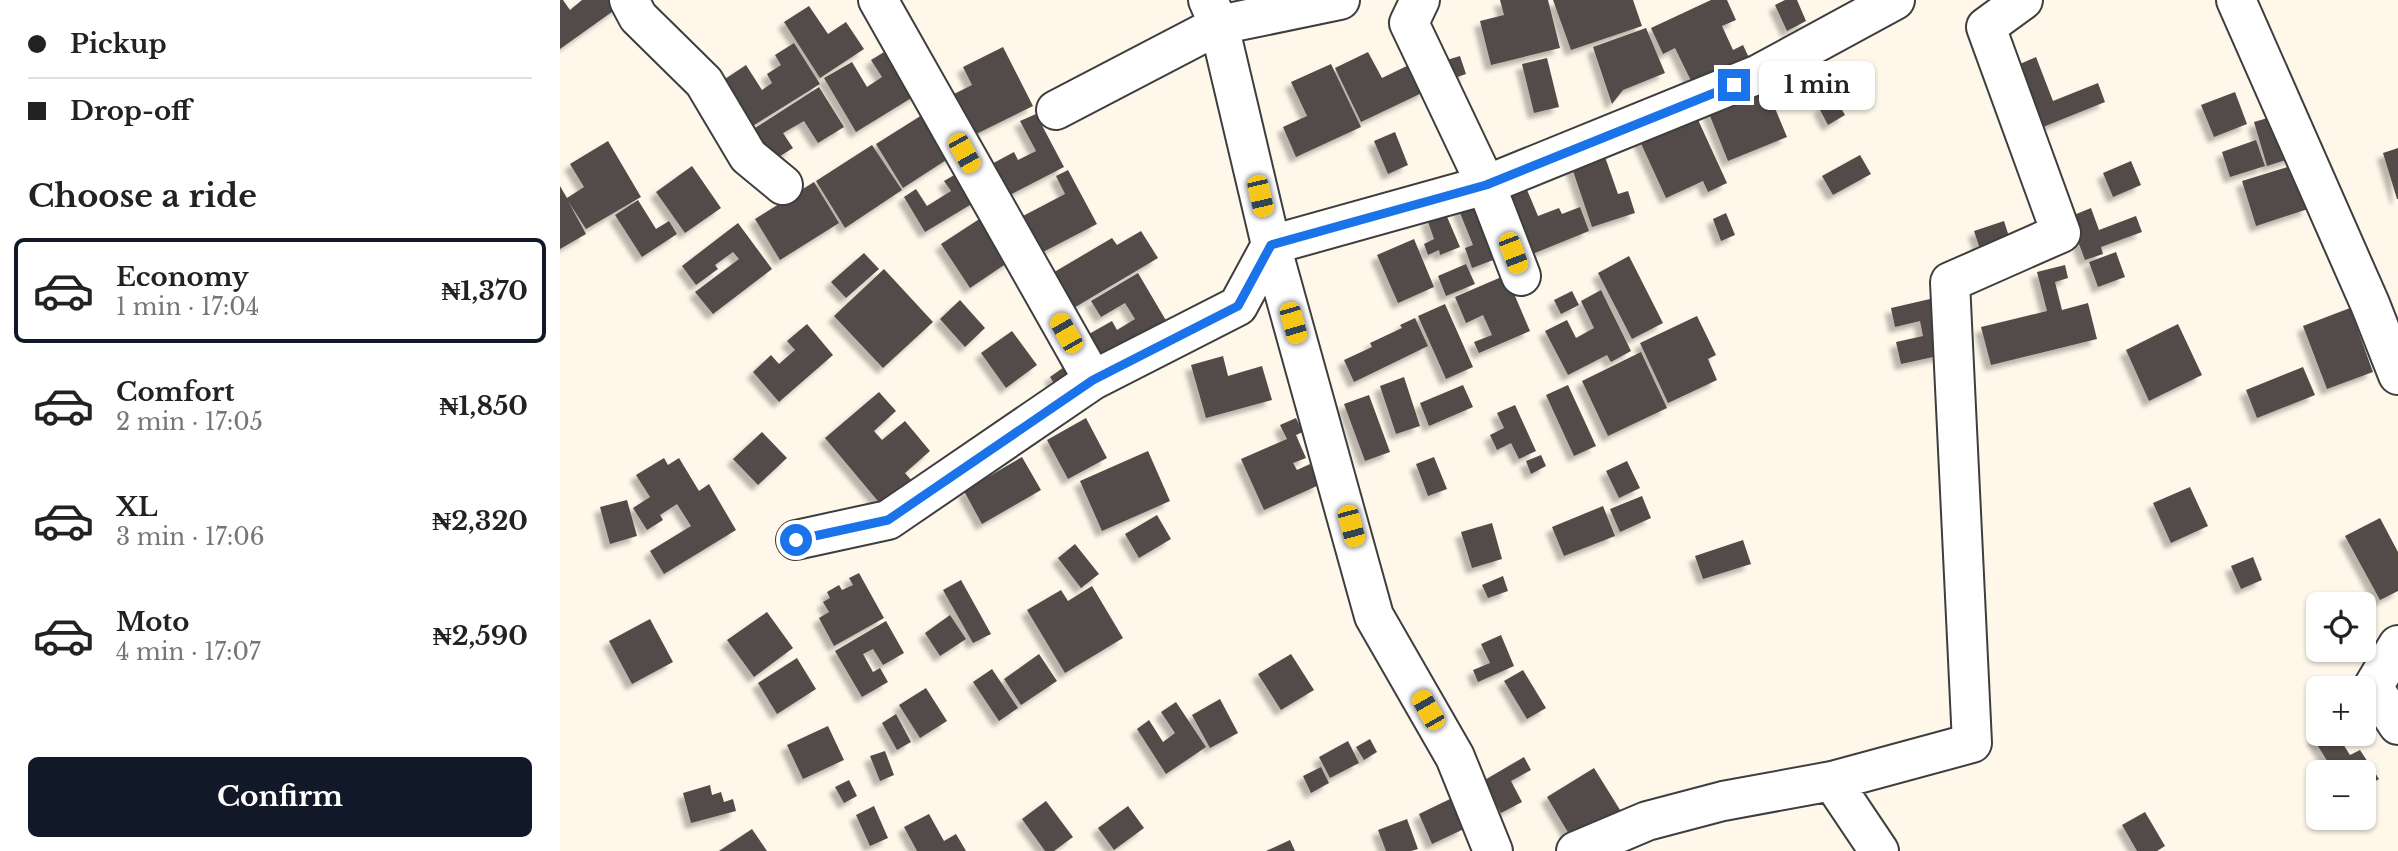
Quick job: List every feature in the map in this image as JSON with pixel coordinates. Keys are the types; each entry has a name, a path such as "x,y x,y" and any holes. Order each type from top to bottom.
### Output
{"street":[{"path":"629,0 638,17 704,82 747,156 783,185"},
{"path":"878,0 1093,380"},
{"path":"1056,110 1213,12 1340,0"},
{"path":"1420,0 1409,23 1486,185 1521,276"},
{"path":"796,540 888,520 1093,380 1238,306 1271,245 1486,185 1759,75 1895,0"},
{"path":"1576,851 1647,821 1723,801 1832,781 1972,743 1950,282 2061,233 1979,14 2023,0"},
{"path":"2236,0 2384,296 2398,375"},
{"path":"1213,12 1271,245 1374,616 1455,757 1493,851"},
{"path":"2398,645 2372,687 2398,725"},
{"path":"1832,781 1879,851"}],"building":[{"path":"560,0 563,0 570,10 582,0 621,0 623,4 560,49"},
{"path":"1500,0 1548,0 1560,48 1491,65 1480,21 1504,15"},
{"path":"1553,0 1633,0 1642,26 1571,50"},
{"path":"1711,0 1727,0 1736,20 1722,26 1733,50 1743,45 1751,62 1695,89 1675,48 1663,54 1651,28"},
{"path":"1785,0 1797,0 1806,21 1787,31 1775,5"},
{"path":"809,6 828,34 846,22 864,49 820,78 784,22"},
{"path":"1646,28 1665,73 1623,90 1612,104 1593,47"},
{"path":"794,43 820,84 751,127 722,81 746,65 762,90 772,83 767,74 781,65 775,55"},
{"path":"899,43 926,89 856,132 824,78 852,62 867,87 882,77 871,60"},
{"path":"1003,47 1033,106 970,137 950,96 972,85 963,67"},
{"path":"1368,52 1382,78 1413,63 1426,91 1361,122 1335,68"},
{"path":"1460,56 1466,74 1446,81 1440,62"},
{"path":"2036,57 2053,101 2098,83 2105,102 2038,129 2013,67"},
{"path":"1547,58 1559,107 1534,113 1522,64"},
{"path":"1331,64 1361,127 1296,157 1283,127 1307,116 1291,82"},
{"path":"1764,82 1787,137 1728,161 1706,106"},
{"path":"819,87 844,127 818,143 804,121 783,133 793,148 774,160 755,128"},
{"path":"2235,92 2247,124 2214,137 2201,105"},
{"path":"1836,99 1845,115 1828,125 1819,108"},
{"path":"930,110 957,153 903,188 876,144"},
{"path":"1694,111 1727,183 1708,192 1703,181 1666,198 1638,137"},
{"path":"1036,114 1064,167 1004,198 988,166 1014,152 1018,160 1036,151 1020,121"},
{"path":"2281,114 2295,157 2267,166 2254,122"},
{"path":"1395,132 1408,165 1388,174 1374,141"},
{"path":"2256,140 2265,166 2230,177 2222,152"},
{"path":"608,141 641,197 586,229 568,201 586,234 560,249 560,186 567,198 584,187 570,164"},
{"path":"872,145 902,190 845,228 816,181"},
{"path":"2398,148 2398,199 2397,199 2383,153"},
{"path":"1604,154 1618,194 1628,191 1635,213 1592,227 1571,165"},
{"path":"1860,155 1871,174 1833,195 1822,176"},
{"path":"2131,161 2141,185 2113,197 2103,173"},
{"path":"2294,165 2308,209 2256,226 2242,181"},
{"path":"692,166 721,208 685,233 656,192"},
{"path":"963,170 980,199 925,232 904,197 916,189 927,206 951,191 944,181"},
{"path":"1068,170 1097,224 1043,252 1023,216 1065,194 1056,176"},
{"path":"814,182 839,223 780,260 755,219"},
{"path":"1525,185 1538,216 1559,208 1562,214 1580,207 1589,231 1525,257 1501,195"},
{"path":"638,200 656,229 669,221 677,234 642,257 615,215"},
{"path":"1474,201 1496,259 1472,268 1465,248 1473,245 1458,208"},
{"path":"2091,208 2099,230 2136,216 2142,232 2101,247 2103,254 2085,260 2069,217"},
{"path":"1445,212 1460,247 1440,255 1439,250 1428,255 1424,244 1434,239 1427,219"},
{"path":"1726,213 1735,235 1721,241 1713,219"},
{"path":"984,216 1013,259 970,288 941,244"},
{"path":"2004,221 2012,246 1982,255 1974,231"},
{"path":"738,223 772,269 713,314 695,292 739,259 733,252 715,265 718,269 696,285 682,266"},
{"path":"1141,231 1158,258 1072,309 1051,274 1112,238 1117,245"},
{"path":"1414,239 1434,287 1398,303 1377,255"},
{"path":"2116,252 2125,277 2098,287 2089,262"},
{"path":"864,253 879,269 846,298 831,282"},
{"path":"1629,256 1663,323 1632,339 1598,273"},
{"path":"1466,264 1475,284 1446,296 1438,276"},
{"path":"2065,265 2068,278 2055,282 2062,310 2088,303 2097,339 1991,365 1981,327 2047,311 2037,272"},
{"path":"884,269 933,322 883,368 834,316"},
{"path":"1138,273 1171,329 1108,367 1089,334 1112,321 1117,330 1135,319 1125,303 1101,317 1091,301"},
{"path":"1506,275 1530,331 1479,353 1474,342 1492,335 1483,315 1466,323 1455,297"},
{"path":"1601,290 1631,351 1611,362 1607,355 1568,375 1545,331 1567,320 1576,338 1594,328 1581,301"},
{"path":"1572,291 1579,305 1561,314 1554,300"},
{"path":"1943,296 1956,352 1901,364 1896,342 1923,336 1920,321 1895,327 1891,308"},
{"path":"960,300 985,328 965,347 940,319"},
{"path":"1445,304 1473,367 1446,379 1418,316"},
{"path":"2350,308 2373,372 2327,389 2303,326"},
{"path":"1697,316 1716,355 1708,359 1717,380 1668,403 1640,343"},
{"path":"1415,318 1428,346 1354,382 1344,360 1372,347 1370,343 1402,328 1400,325"},
{"path":"807,324 833,355 779,402 753,372 771,355 779,364 795,350 787,341"},
{"path":"2178,324 2202,375 2149,401 2126,350"},
{"path":"1012,331 1037,365 1006,388 981,353"},
{"path":"1641,352 1667,408 1608,436 1582,381"},
{"path":"1223,356 1228,376 1262,366 1272,400 1206,418 1191,365"},
{"path":"1074,360 1065,400 1050,377"},
{"path":"2303,367 2315,395 2257,418 2246,390"},
{"path":"1404,377 1420,426 1396,434 1380,386"},
{"path":"1463,385 1473,407 1429,426 1420,403"},
{"path":"1568,385 1596,446 1574,456 1546,395"},
{"path":"879,392 896,411 874,431 882,440 905,421 930,451 905,473 914,483 943,458 957,475 898,525 825,438"},
{"path":"1369,395 1390,452 1365,461 1344,404"},
{"path":"1515,405 1536,451 1519,459 1511,443 1497,450 1490,435 1504,428 1497,413"},
{"path":"1086,418 1107,458 1068,479 1047,440"},
{"path":"1296,418 1303,432 1296,435 1306,458 1293,463 1297,470 1310,464 1319,485 1264,510 1241,459 1287,439 1280,425"},
{"path":"762,432 787,458 758,485 733,459"},
{"path":"1148,451 1170,501 1102,531 1080,481"},
{"path":"1541,455 1546,466 1531,474 1526,461"},
{"path":"1022,457 1041,490 982,524 964,491"},
{"path":"1434,457 1447,489 1428,496 1416,464"},
{"path":"664,458 668,465 679,458 699,491 709,484 736,530 664,574 650,551 691,526 677,504 660,515 663,520 647,530 633,508 650,497 636,475"},
{"path":"1627,461 1640,488 1619,498 1606,471"},
{"path":"2190,487 2208,526 2171,543 2153,503"},
{"path":"1642,496 1651,518 1620,532 1610,509"},
{"path":"627,500 637,536 610,544 600,507"},
{"path":"1603,506 1615,536 1564,556 1552,527"},
{"path":"1157,515 1171,539 1139,558 1125,534"},
{"path":"2380,518 2398,552 2398,591 2380,600 2345,536"},
{"path":"1492,523 1502,559 1472,568 1461,532"},
{"path":"1743,540 1751,564 1703,579 1695,556"},
{"path":"1075,544 1099,574 1081,588 1058,558"},
{"path":"2253,557 2262,580 2241,589 2231,566"},
{"path":"859,573 884,618 834,646 819,618 829,612 823,602 830,598 827,592 839,585 842,590 853,585 849,578"},
{"path":"1503,576 1508,591 1488,598 1482,585"},
{"path":"961,580 991,634 973,643 943,590"},
{"path":"1092,586 1123,638 1065,673 1027,610 1061,590 1068,601"},
{"path":"767,612 793,648 754,677 727,640"},
{"path":"950,615 966,639 940,656 925,633"},
{"path":"650,619 673,662 632,684 609,641"},
{"path":"886,621 904,653 883,665 873,649 863,654 873,672 880,668 888,682 862,697 835,651"},
{"path":"1501,635 1514,666 1478,682 1473,670 1490,663 1481,644"},
{"path":"1039,654 1057,681 1021,705 1004,679"},
{"path":"1291,654 1314,690 1281,710 1258,674"},
{"path":"797,658 816,689 777,714 758,683"},
{"path":"992,669 1018,708 999,721 973,682"},
{"path":"1523,670 1546,708 1527,719 1504,681"},
{"path":"926,688 947,721 920,738 899,705"},
{"path":"1220,699 1238,733 1210,748 1192,715"},
{"path":"1176,702 1206,747 1166,774 1137,729 1149,720 1163,742 1175,733 1161,712"},
{"path":"896,714 911,742 897,750 882,723"},
{"path":"828,726 844,760 803,779 787,745"},
{"path":"1370,739 1377,752 1364,760 1356,747"},
{"path":"1348,741 1359,763 1330,778 1319,757"},
{"path":"2318,746 2344,746 2350,755 2360,750 2367,760 2327,760"},
{"path":"885,751 894,775 880,781 870,756"},
{"path":"1524,757 1531,770 1511,781 1522,802 1501,813 1483,781"},
{"path":"1321,767 1329,783 1311,793 1303,776"},
{"path":"1594,768 1630,826 1579,851 1547,797"},
{"path":"849,780 857,796 844,803 835,787"},
{"path":"710,785 712,795 721,792 724,802 733,799 736,811 691,823 683,793"},
{"path":"1450,799 1464,829 1432,844 1419,814"},
{"path":"1046,801 1073,837 1054,851 1045,851 1022,819"},
{"path":"874,806 888,838 870,846 856,815"},
{"path":"1128,806 1144,828 1114,850 1098,828"},
{"path":"2145,812 2165,846 2157,851 2137,851 2122,825"},
{"path":"929,814 944,841 956,834 966,851 917,851 904,827"},
{"path":"1407,819 1418,849 1386,851 1378,830"},
{"path":"752,829 767,851 719,851"},
{"path":"1290,840 1295,851 1266,851"}],"route":[{"path":"796,540 888,520 1093,380 1238,306 1271,245 1486,185 1734,85"}]}
